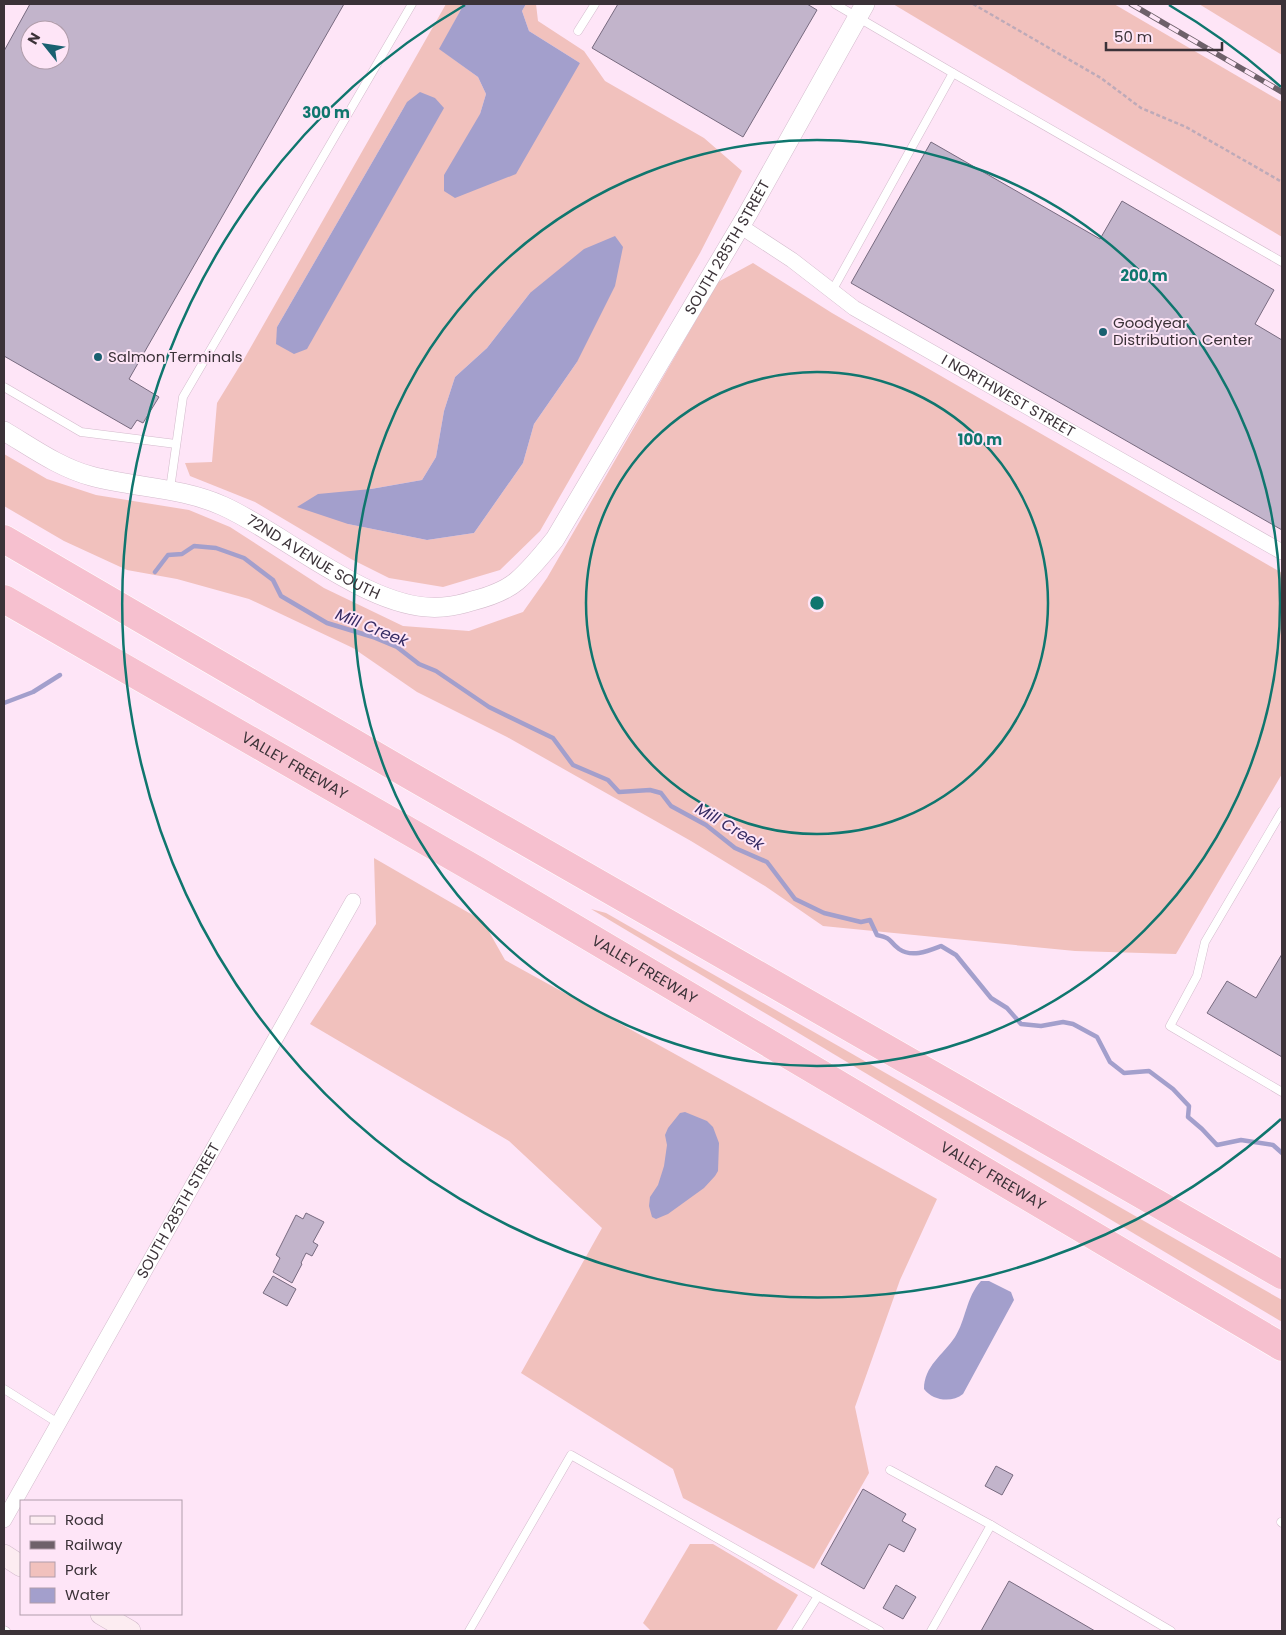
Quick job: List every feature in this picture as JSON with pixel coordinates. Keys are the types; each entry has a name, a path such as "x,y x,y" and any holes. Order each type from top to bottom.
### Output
{"highway":[{"path":"4,539 426,785 1282,1275"},
{"name":"VALLEY FREEWAY","path":"4,599 478,871 1282,1347"}],"main road":[{"path":"4,1555 20,1565"},
{"path":"103,1615 130,1631"}],"street":[{"name":"SOUTH 285TH STREET","path":"584,488 740,226 861,11"},
{"name":"I NORTHWEST STREET","path":"740,226 792,260 854,308 1282,552"},
{"name":"72ND AVENUE SOUTH","path":"4,431 61,464 90,476 194,495 223,506 360,587 393,600 417,606 441,608 493,596 516,582 555,539 584,488"},
{"name":"SOUTH 285TH STREET","path":"4,1520 8,1501 58,1423 353,902"}],"lane":[{"path":"170,490 183,397 412,4"},
{"path":"578,31 595,4"},
{"path":"835,4 861,11 953,73 1282,262"},
{"path":"832,291 953,73"},
{"path":"4,387 81,432 176,444"},
{"path":"1282,811 1205,942 1197,976 1170,1026 1282,1092"},
{"path":"4,1389 58,1423"},
{"path":"469,1631 571,1455 880,1631"},
{"path":"890,1470 991,1525 1171,1631"},
{"path":"931,1631 991,1525"},
{"path":"796,1631 818,1596"}],"path":[{"path":"973,4 1101,78 1141,108 1186,127 1282,182"}],"green space":[{"path":"446,4 464,4 440,49 478,77 486,94 480,114 580,63 529,31 522,11 526,4 536,4 538,21 584,51 605,81 704,138 742,171 700,253 540,531 500,570 443,587 389,578 351,559 255,502 190,476 185,463 212,462 217,403 244,359","holes":["407,102 277,345 277,327","530,293 577,362 534,424 523,463 474,533 427,540 348,524 371,489 422,480 436,457 444,411 455,377 487,348"]},
{"path":"893,4 1114,4 1282,102 1282,237"},
{"path":"1199,4 1282,4 1282,55"},
{"path":"753,263 832,313 1282,573 1282,774 1176,954 1075,951 823,926 765,886 691,841 507,737 417,692 353,648 249,599 177,579 127,570 64,541 4,506 4,454 47,479 96,495 189,510 230,527 324,588 403,626 469,631 523,612 547,578 718,282"},
{"path":"374,858 483,921 505,960 937,1199 900,1280 855,1407 869,1473 814,1569 683,1498 673,1469 521,1373 602,1228 509,1141 310,1024 376,924"},
{"path":"591,909 606,913 1282,1300 1282,1322"},
{"path":"690,1544 713,1544 798,1595 776,1631 651,1631 643,1623"}],"water":[{"path":"464,4 526,4 522,11 529,31 580,63 516,174 455,198 444,191 444,175 480,114 486,94 478,77 439,49"},
{"path":"420,92 435,98 444,108 307,349 294,354 276,344 277,327 407,102"},
{"path":"615,236 623,247 615,286 577,362 534,424 523,463 474,533 427,540 348,524 297,507 318,494 371,489 422,480 436,457 444,411 455,377 487,348 530,293 584,249"},
{"path":"685,1112 707,1121 713,1127 719,1143 718,1171 704,1188 668,1214 656,1219 652,1217 649,1206 650,1197 658,1185 664,1166 667,1145 665,1135 680,1113"},
{"path":"981,1281 989,1281 1011,1292 1014,1300 963,1394 948,1400 932,1396 924,1389 927,1374 955,1337 972,1294"}],"building":[{"path":"30,4 344,4 129,379 159,397 143,423 137,420 131,429 4,356 4,51 20,22 20,70 70,70 70,20 21,20"},
{"path":"618,4 807,4 817,10 743,137 592,48"},
{"name":"Goodyear Distribution Center","path":"931,142 1100,239 1122,201 1274,290 1255,324 1282,340 1282,530 851,283"},
{"path":"1282,954 1282,1057 1207,1013 1227,981 1256,998"},
{"path":"306,1213 324,1222 313,1242 318,1245 312,1256 306,1253 292,1283 273,1272 280,1258 276,1255 296,1215 303,1219"},
{"path":"273,1276 296,1289 287,1306 263,1293"},
{"path":"996,1466 1013,1475 1002,1495 985,1486"},
{"path":"863,1489 906,1514 902,1521 916,1529 904,1552 889,1544 864,1589 821,1564"},
{"path":"1009,1581 1095,1631 981,1631"},
{"path":"896,1585 916,1597 903,1619 883,1608"}],"waterway":[{"name":"Mill Creek","path":"155,572 168,555 182,554 194,546 216,548 244,558 273,580 281,596 327,623 373,637 397,647 419,664 436,671 489,707 553,738 573,765 608,780 619,792 650,790 661,793 671,806 706,825 735,848 767,862 795,899 824,913 861,922 870,920 877,935 888,939 904,952 920,953 941,946 956,955 991,998 1007,1008 1021,1024 1041,1026 1063,1022 1073,1024 1097,1037 1110,1062 1124,1073 1149,1071 1173,1089 1189,1106 1188,1117 1217,1145 1241,1140 1273,1145 1282,1153"},
{"name":"Mill Creek","path":"4,703 33,692 60,675"}],"railway":[{"path":"1131,4 1282,92"}],"place":[{"name":"Goodyear Distribution Center","path":"1103,332"},
{"name":"Salmon Terminals","path":"98,357"}]}
